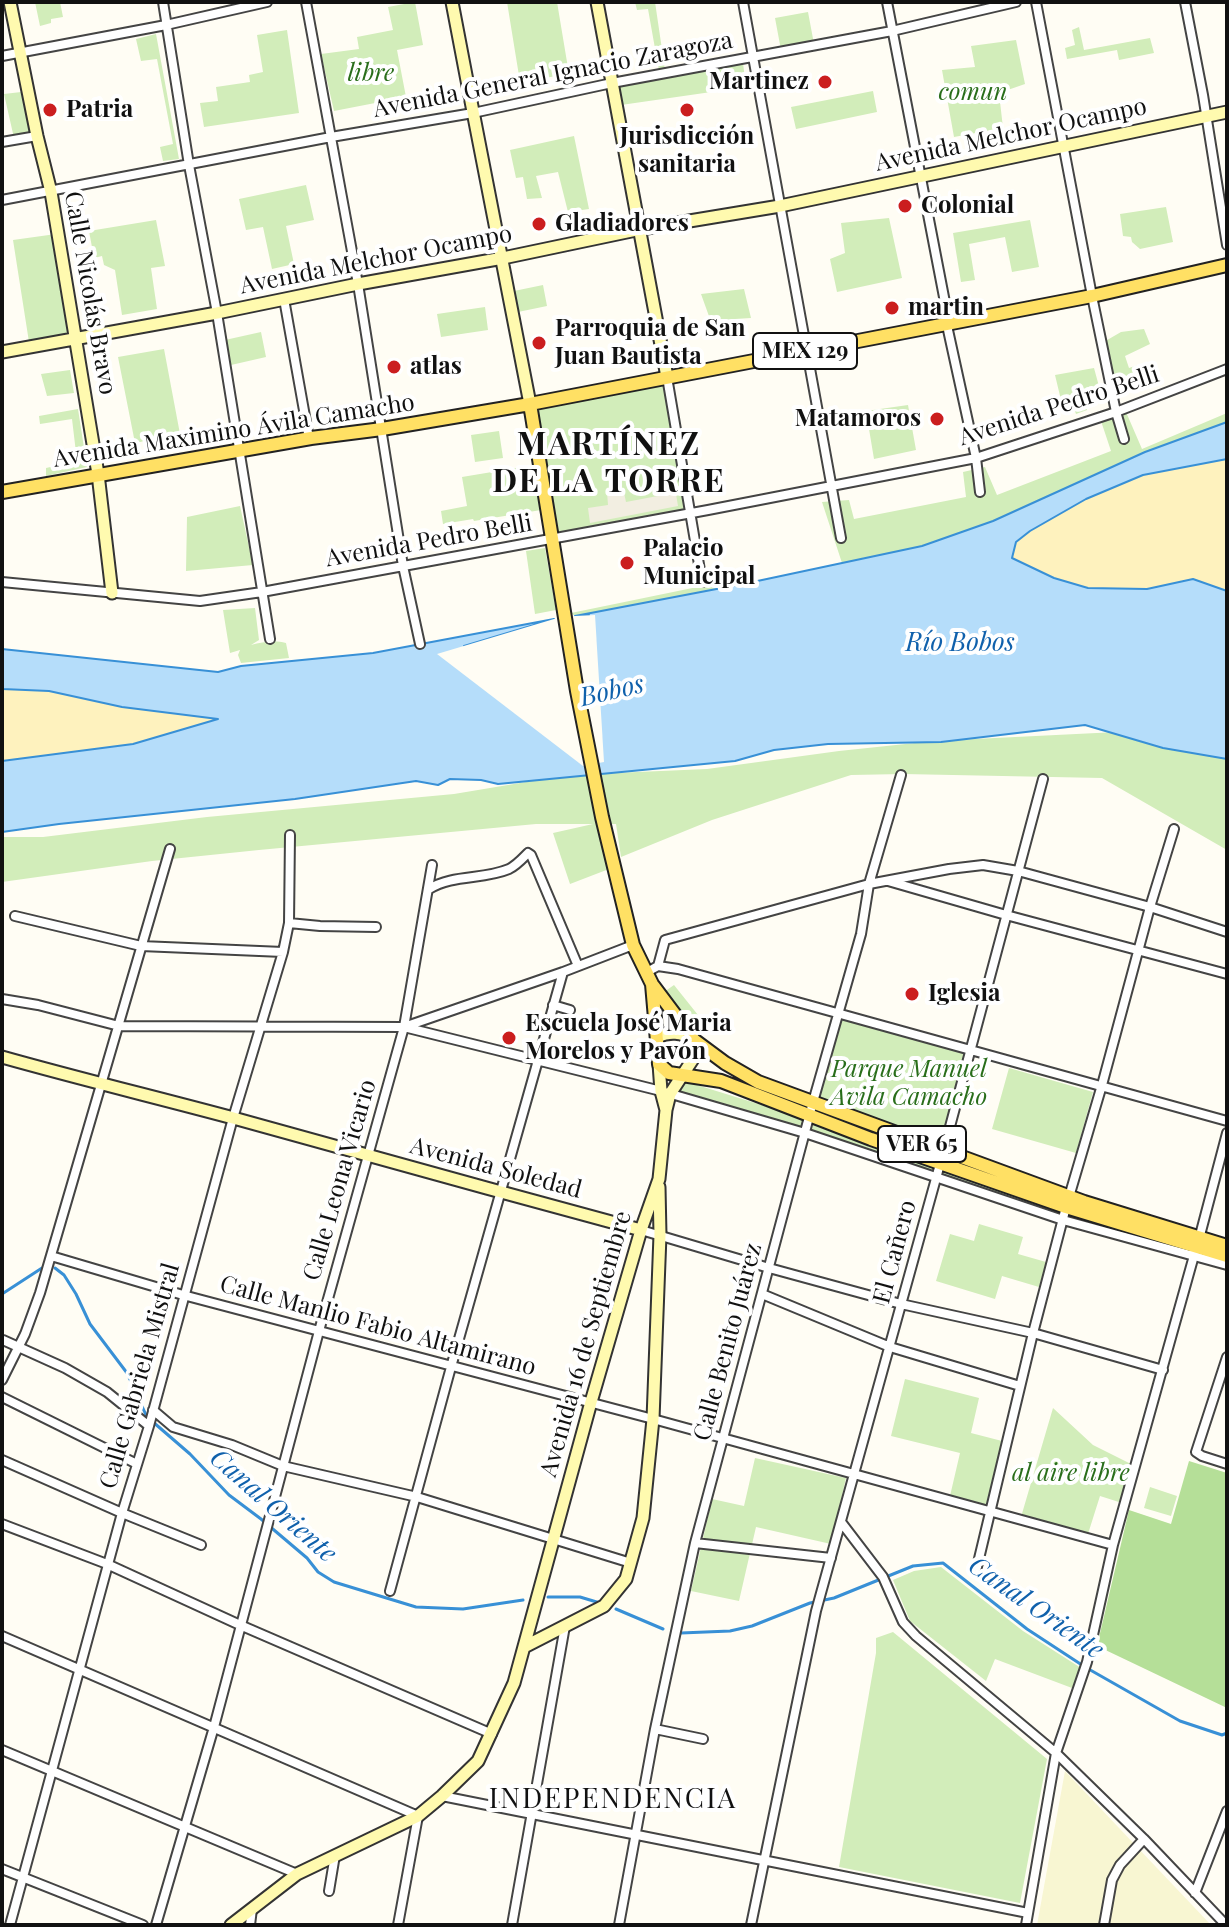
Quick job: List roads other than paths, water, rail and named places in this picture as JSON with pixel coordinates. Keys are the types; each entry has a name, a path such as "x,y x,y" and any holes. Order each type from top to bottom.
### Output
{"main road":[{"name":"Avenida Maximino Ávila Camacho","path":"2,492 311,438 530,404 1092,296 1227,265"},
{"name":"VER 65","path":"530,404 565,621 602,817 633,945 694,1040 758,1082 871,1139 942,1158 1066,1208 1227,1256"},
{"name":"Avenida 16 de Septiembre","path":"652,974 659,1064"},
{"name":"VER 65","path":"659,1064 669,1073 721,1081 811,1109"},
{"name":"VER 65","path":"1197,1247 1227,1246"}],"street":[{"name":"Calle Nicolás Bravo","path":"10,2 51,192 98,474 112,593"},
{"path":"163,2 270,639"},
{"path":"2,56 267,2"},
{"path":"306,2 358,284 403,566 420,644"},
{"path":"452,2 530,404"},
{"path":"597,2 641,229 702,582"},
{"path":"743,2 841,538"},
{"path":"887,2 948,330 976,458 980,492"},
{"name":"Avenida General Ignacio Zaragoza","path":"2,200 473,113 612,83 892,31 1016,2"},
{"path":"1036,2 1092,296 1124,439"},
{"path":"1185,2 1227,245"},
{"name":"Avenida Melchor Ocampo","path":"2,352 641,229 780,206 1227,112"},
{"path":"2,142 37,136"},
{"path":"284,299 311,438"},
{"name":"Avenida Pedro Belli","path":"2,582 200,601 262,592 976,458 1116,412 1227,369"},
{"name":"Calle Benito Juárez","path":"619,1925 634,1834 695,1543 861,934 869,884 901,775"},
{"name":"El Cañero","path":"763,1859 816,1611 1043,779"},
{"path":"977,1567 1066,1208 1174,829"},
{"name":"Calle Gabriela Mistral","path":"10,1925 107,1564 283,952 289,923 290,835"},
{"path":"2,1380 25,1334 51,1256 170,849"},
{"path":"429,889 455,879 510,869 528,853 578,966"},
{"name":"Calle Leona Vicario","path":"156,1925 214,1727 268,1518 404,1027 432,865"},
{"path":"652,974 665,940 869,884 983,865 1018,871 1150,907 1227,932"},
{"path":"887,880 1227,974"},
{"path":"15,916 141,946 283,952"},
{"path":"289,923 376,927"},
{"path":"404,1027 633,945"},
{"path":"652,974 678,969 1227,1121"},
{"path":"390,1591 563,972"},
{"path":"2,999 119,1026 404,1027 666,1092 805,1133 936,1177 1066,1208"},
{"path":"553,1005 570,1010"},
{"path":"657,1037 680,1033 694,1040 693,1059 681,1074"},
{"name":"Avenida Soledad","path":"2,1057 660,1235 901,1304 1033,1333 1163,1370"},
{"name":"Avenida 16 de Septiembre","path":"231,1925 297,1874 418,1816 478,1761 492,1734 514,1683 591,1402 659,1179 666,1092 659,1064"},
{"name":"Avenida 16 de Septiembre","path":"666,1092 681,1074"},
{"path":"1026,1925 1056,1753 1087,1662 1113,1545 1227,1133"},
{"path":"524,1647 604,1606 626,1579 631,1563 643,1518 653,1419 659,1179"},
{"path":"1197,1247 1227,1265"},
{"name":"Calle Manlio Fabio Altamirano","path":"51,1256 183,1295 591,1402 1113,1545"},
{"path":"762,1294 890,1347 1020,1386"},
{"path":"3,1340 65,1368 107,1392 149,1426"},
{"path":"1227,1357 1225,1371 1196,1452 1227,1464"},
{"path":"2,1397 137,1464"},
{"path":"153,1410 173,1427 232,1445 283,1466 417,1497 631,1563"},
{"path":"2,1460 201,1545"},
{"path":"841,1522 883,1577 903,1622 916,1636 1056,1753 1144,1839 1222,1924"},
{"path":"2,1524 107,1564 492,1734"},
{"path":"695,1543 831,1558"},
{"path":"512,1925 565,1626"},
{"path":"2,1636 418,1816 398,1925"},
{"path":"655,1729 703,1739"},
{"path":"2,1750 297,1874"},
{"path":"442,1796 1028,1913"},
{"path":"1195,1893 1227,1811"},
{"path":"1104,1925 1112,1880 1120,1865 1144,1839"},
{"path":"329,1891 335,1855"},
{"path":"751,1925 763,1859"},
{"path":"2,1869 143,1925"},
{"path":"250,1925 252,1909"}],"water":[{"name":"Río Bobos","path":"1227,422 1227,459 1143,475 1086,499 1016,542 1012,558 1054,578 1088,588 1147,589 1193,579 1227,591 1227,759 1163,748 1085,725 941,742 828,744 774,750 735,761 498,784 481,780 450,779 438,785 416,781 295,799 2,832 2,761 133,744 218,719 122,707 49,691 2,689 2,649 218,672 241,666 373,653 554,619 464,646 589,615 575,616 922,546 993,521 1145,452"}],"waterway":[{"name":"Canal Oriente","path":"2,1294 42,1268"},
{"name":"Canal Oriente","path":"55,1268 64,1275 90,1324 127,1373 146,1415"},
{"name":"Canal Oriente","path":"153,1422 190,1454 229,1495 307,1558 318,1572 334,1582 416,1607 463,1609 523,1600"},
{"name":"Canal Oriente","path":"681,1633 730,1631 752,1626 913,1566 943,1563 1027,1629 1085,1667 1180,1721 1222,1735 1227,1733"},
{"name":"Canal Oriente","path":"548,1597 580,1597 600,1603"},
{"name":"Canal Oriente","path":"616,1609 663,1629"}],"place":[{"name":"Martinez","path":"825,82"},
{"name":"Patria","path":"50,110"},
{"name":"Jurisdicción sanitaria","path":"687,110"},
{"name":"Colonial","path":"905,206"},
{"name":"Gladiadores","path":"539,224"},
{"name":"martin","path":"892,308"},
{"name":"Parroquia de San Juan Bautista","path":"539,343"},
{"name":"atlas","path":"394,367"},
{"name":"Matamoros","path":"937,419"},
{"name":"Palacio Municipal","path":"627,563"},
{"name":"Iglesia","path":"912,994"},
{"name":"Escuela José Maria Morelos y Pavón","path":"509,1038"}],"district":[{"name":"MARTÍNEZ DE LA TORRE","path":"609,464"},
{"name":"INDEPENDENCIA","path":"613,1799"}],"park label":[{"name":"libre","path":"371,74"},
{"name":"comun","path":"973,93"},
{"name":"Parque Manuel Avila Camacho","path":"909,1084"},
{"name":"al aire libre","path":"1071,1474"}],"water label":[{"name":"Bobos","path":"612,691"}]}
